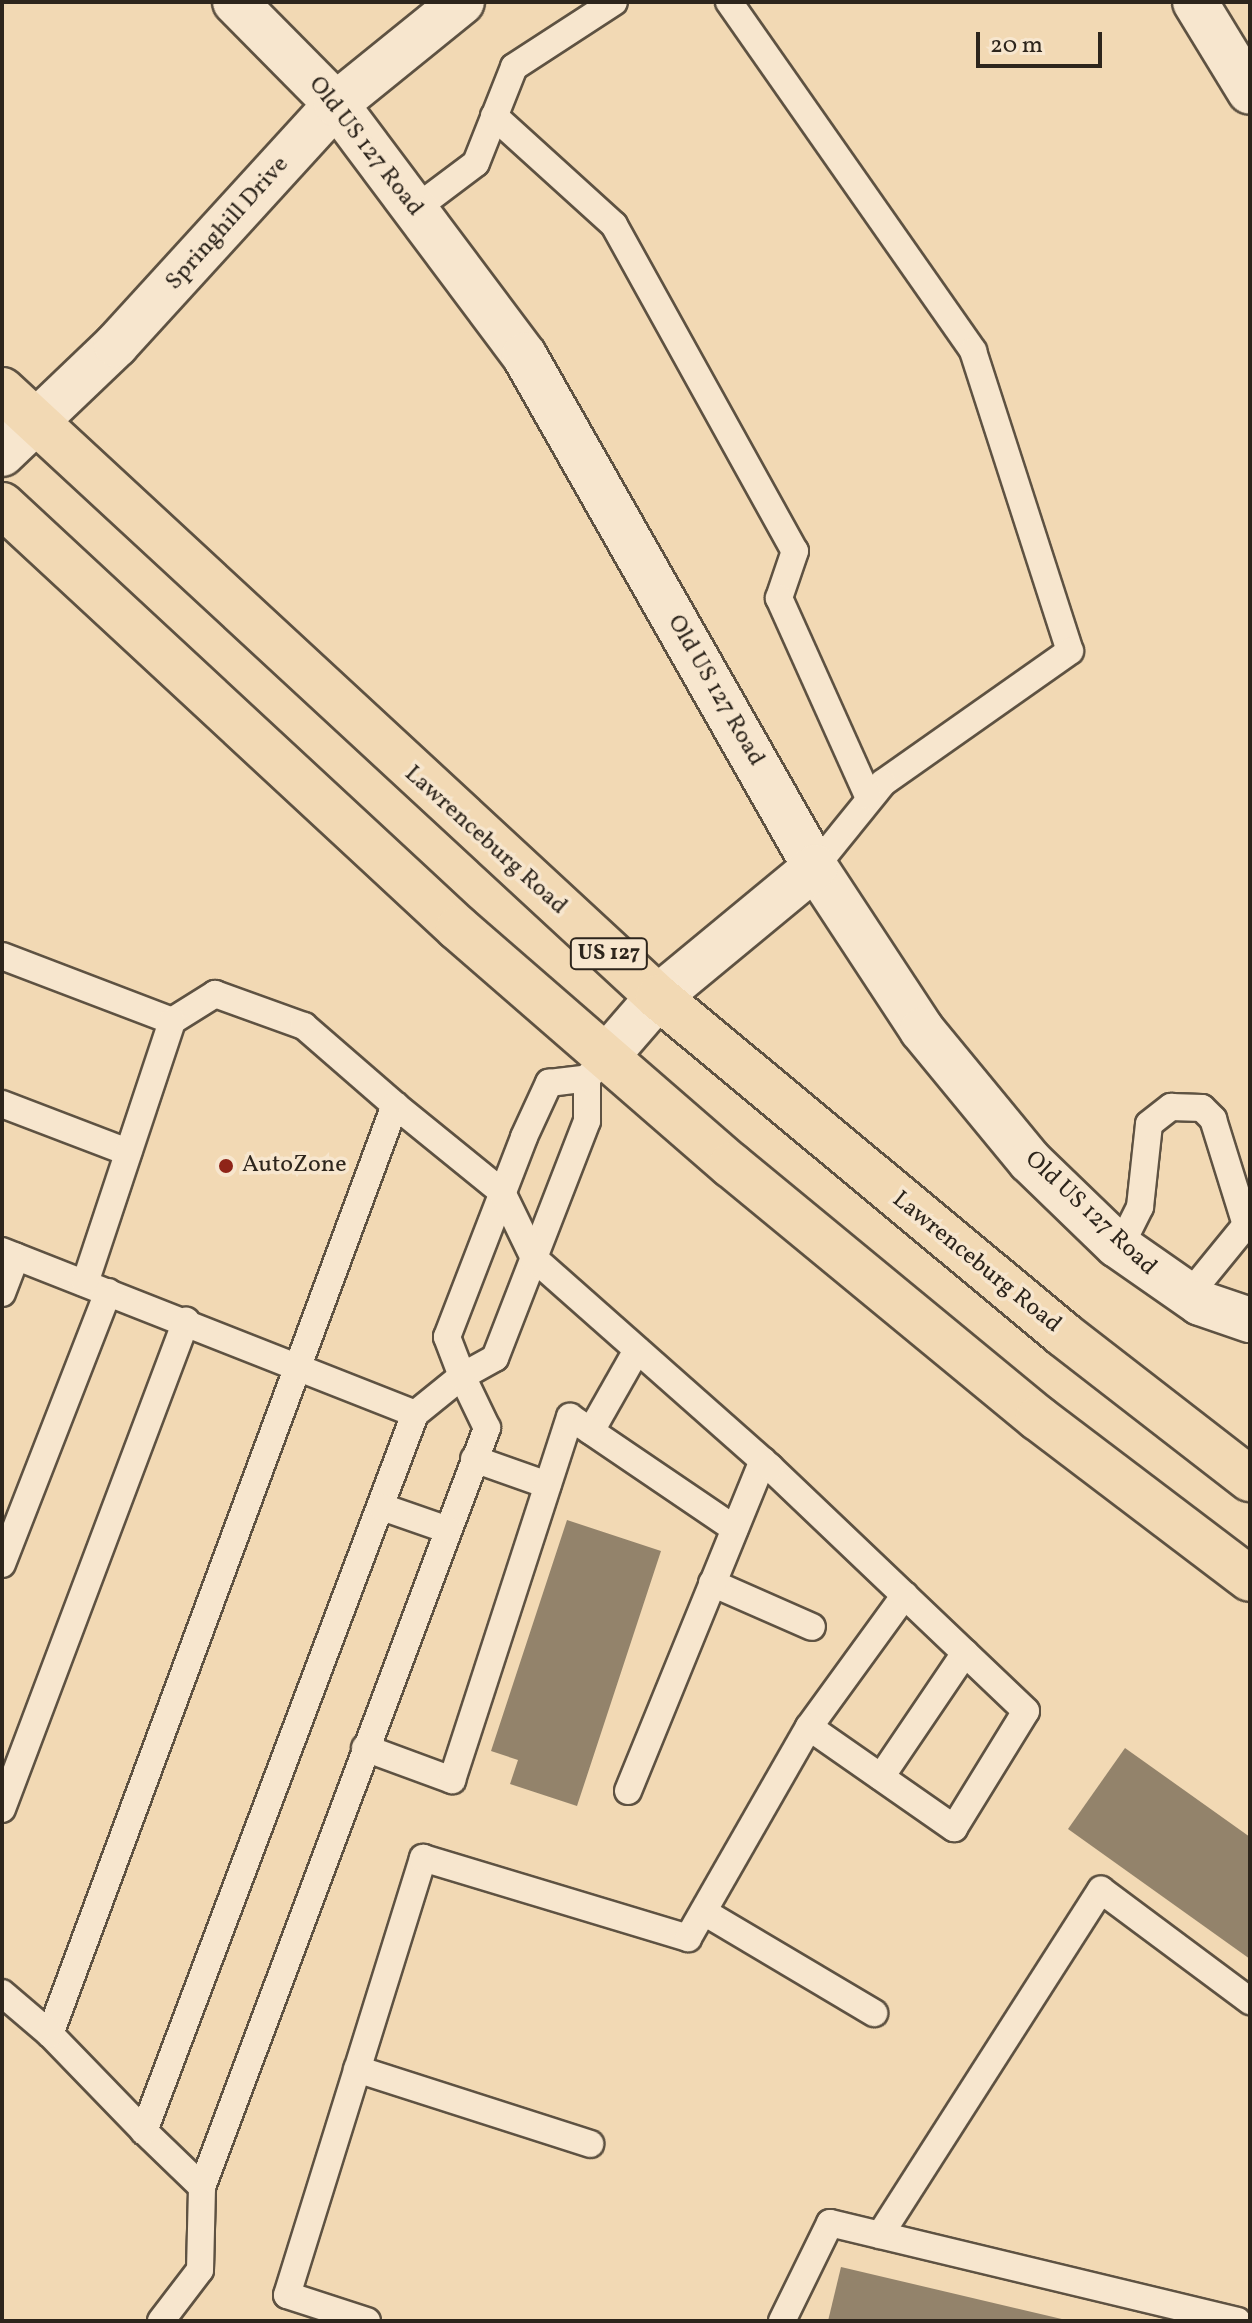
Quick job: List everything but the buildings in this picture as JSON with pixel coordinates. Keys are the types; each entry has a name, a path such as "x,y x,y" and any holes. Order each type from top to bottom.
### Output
{"highway":[{"name":"Lawrenceburg Road","path":"2,390 658,997 1050,1324 1250,1479"},
{"path":"2,505 597,1067 1250,1579"}],"street":[{"name":"Old US 127 Road","path":"235,2 336,104 524,355 815,867 922,1030 990,1117 1120,1247 1188,1296 1250,1320"},
{"name":"Springhill Drive","path":"2,454 205,251 336,104 462,2"},
{"path":"1195,2 1250,92"},
{"path":"597,1067 658,997 815,867"}],"lane":[{"path":"415,209 476,163 514,67 614,2"},
{"path":"729,2 973,351 1070,651 868,796 815,867"},
{"path":"494,116 614,225 795,551 779,598 868,796"},
{"path":"2,956 172,1021"},
{"path":"2,1564 97,1288 128,1152 172,1021 215,994 304,1026 502,1192 534,1258 763,1460 1026,1711 954,1828 809,1727"},
{"path":"144,2131 415,1414 462,1376 495,1358 587,1121 597,1067 549,1083 502,1192 447,1337 462,1376 487,1428 202,2187 200,2270 161,2321"},
{"path":"2,1104 128,1152"},
{"path":"50,2034 395,1105"},
{"path":"1120,1247 1140,1207 1149,1124 1171,1107 1202,1108 1213,1119 1246,1225 1188,1296"},
{"path":"2,1293 9,1254 297,1364 415,1414"},
{"path":"2,1809 186,1321"},
{"path":"591,1431 637,1350"},
{"path":"365,1748 452,1780 570,1417 735,1529"},
{"path":"474,1459 548,1485"},
{"path":"628,1791 763,1460"},
{"path":"382,1507 448,1530"},
{"path":"712,1583 812,1627"},
{"path":"367,2321 287,2295 423,1858 688,1938 809,1727 905,1595"},
{"path":"881,1777 965,1653"},
{"path":"880,2235 1101,1890 1250,2001"},
{"path":"704,1912 874,2013"},
{"path":"2,1993 50,2034 202,2187"},
{"path":"357,2069 590,2144"},
{"path":"782,2321 830,2223 1237,2321"}],"place":[{"name":"AutoZone","path":"226,1166"}]}
